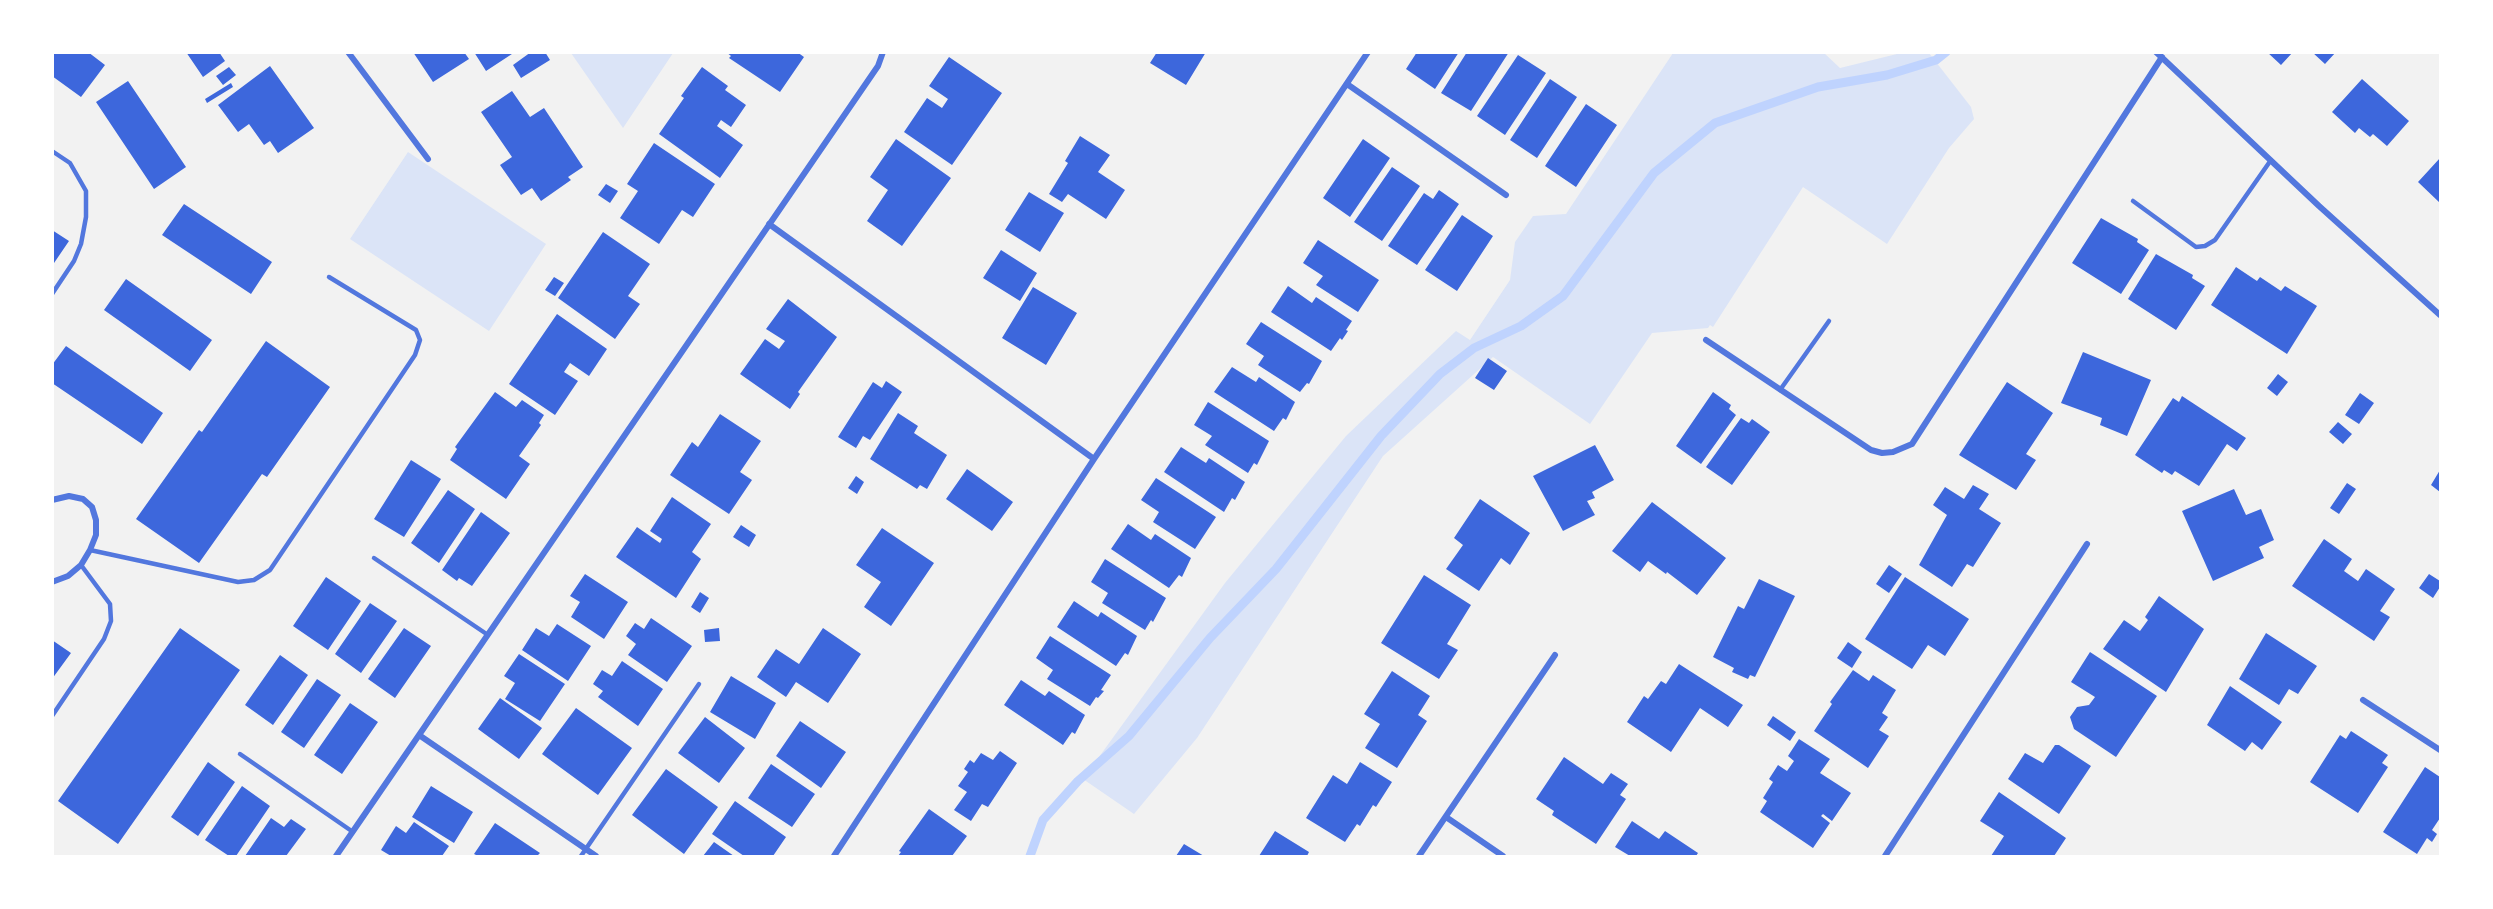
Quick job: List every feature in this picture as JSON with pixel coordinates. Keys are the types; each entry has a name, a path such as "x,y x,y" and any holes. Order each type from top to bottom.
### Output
{"street":[{"path":"348,52 428,159"},
{"path":"336,856 878,66 883,52"},
{"path":"834,856 1094,459 1368,52"},
{"path":"1706,340 1871,450 1893,452 1912,444 2159,55 2440,315"},
{"path":"1347,84 1506,195"},
{"path":"769,224 1094,459"},
{"path":"52,500 69,496 83,499 92,507 96,520 96,535 81,565 68,576 52,582"},
{"path":"1885,856 2087,544"},
{"path":"1419,856 1555,655"},
{"path":"2363,700 2440,750"},
{"path":"419,735 596,856"},
{"path":"1446,817 1503,856"}],"lane":[{"path":"52,151 70,163 86,190 86,217 81,244 74,261 52,294"},
{"path":"2133,201 2196,247 2205,246 2215,240 2271,160"},
{"path":"90,550 238,582 254,580 270,570 415,354 420,340 416,330 330,277"},
{"path":"1780,390 1828,321"},
{"path":"374,558 488,635"},
{"path":"52,716 104,639 111,621 110,604 81,565"},
{"path":"580,856 699,684"},
{"path":"240,754 353,832"}],"shaded area":[{"path":"571,53 673,53 623,128"},
{"path":"1673,53 1824,53 1840,68 1901,53 1929,53 1971,107 1974,119 1949,148 1887,244 1803,187 1713,327 1710,325 1708,328 1652,333 1590,424 1493,357 1383,456 1197,738 1134,814 1083,779 1225,583 1346,436 1456,331 1470,340 1510,280 1515,242 1533,216 1566,214"},
{"path":"408,152 546,244 489,331 350,239"}],"building":[{"path":"52,52 88,52 105,65 81,97 52,76"},
{"path":"186,52 219,52 225,61 203,77"},
{"path":"413,52 464,52 469,59 433,82"},
{"path":"474,52 515,52 486,71"},
{"path":"531,52 545,52 550,60 521,78 513,65"},
{"path":"726,52 797,52 804,57 780,92 729,58 731,56"},
{"path":"1157,52 1206,52 1186,85 1150,63"},
{"path":"1417,52 1459,52 1435,89 1406,69"},
{"path":"1467,52 1509,52 1471,111 1441,93"},
{"path":"2267,52 2293,52 2281,65"},
{"path":"2312,52 2336,52 2325,64"},
{"path":"1518,55 1546,73 1505,135 1477,116"},
{"path":"949,57 1002,93 952,165 904,132 927,98 942,108 948,99 929,86"},
{"path":"270,66 314,128 278,153 270,141 264,145 249,124 238,132 218,105"},
{"path":"229,67 236,75 223,85 216,76"},
{"path":"702,67 728,86 725,90 746,105 731,127 721,120 717,126 743,145 720,178 659,134 684,98 681,96"},
{"path":"1550,79 1577,97 1537,158 1510,140"},
{"path":"2362,79 2409,121 2387,146 2373,134 2370,137 2359,128 2355,133 2332,112"},
{"path":"128,81 186,167 154,189 96,102"},
{"path":"231,83 233,87 207,103 205,99"},
{"path":"512,91 530,117 544,108 583,167 568,177 571,180 541,201 532,188 521,195 500,165 512,157 481,112"},
{"path":"1586,104 1617,125 1576,187 1545,166"},
{"path":"1080,136 1110,155 1098,172 1125,190 1106,219 1068,194 1062,202 1049,194 1068,163 1065,161"},
{"path":"896,139 951,178 902,246 867,221 888,190 870,177"},
{"path":"1363,139 1390,158 1350,217 1323,198"},
{"path":"654,143 715,184 693,217 682,210 659,244 620,218 638,191 627,184"},
{"path":"2440,158 2440,203 2418,182"},
{"path":"1392,167 1420,186 1382,241 1354,222"},
{"path":"606,184 618,191 610,203 598,195"},
{"path":"1439,190 1459,204 1417,265 1388,246 1424,193 1433,199"},
{"path":"1029,192 1064,213 1040,252 1005,230"},
{"path":"184,204 272,262 251,294 162,235"},
{"path":"1462,215 1493,236 1457,291 1425,270"},
{"path":"2101,218 2138,239 2137,242 2149,250 2121,294 2072,263"},
{"path":"52,230 69,241 52,266"},
{"path":"603,232 650,264 628,296 640,304 615,339 558,298"},
{"path":"1318,240 1379,280 1358,312 1316,285 1323,276 1303,263"},
{"path":"1001,250 1037,273 1020,301 983,278"},
{"path":"2156,254 2193,275 2192,278 2205,286 2176,330 2128,299"},
{"path":"2236,267 2257,281 2260,277 2281,291 2285,286 2317,306 2287,354 2211,305"},
{"path":"554,277 564,283 555,296 545,290"},
{"path":"126,279 212,340 190,371 104,310"},
{"path":"1288,286 1312,303 1316,297 1352,321 1342,340 1340,338 1331,351 1271,312"},
{"path":"1033,287 1077,313 1046,365 1002,338"},
{"path":"788,299 837,337 798,392 800,394 790,409 740,374 765,339 779,349 785,341 766,329"},
{"path":"557,314 607,349 589,376 570,363 564,372 578,381 555,415 509,384"},
{"path":"1261,322 1322,361 1309,384 1307,383 1300,392 1258,365 1264,356 1246,344"},
{"path":"266,341 330,387 267,477 262,474 199,563 136,519 199,430 202,432"},
{"path":"66,346 163,413 142,444 52,383 52,365"},
{"path":"2083,352 2151,380 2127,436 2100,425 2102,418 2061,403"},
{"path":"1488,358 1507,371 1494,390 1475,378"},
{"path":"1232,367 1256,382 1259,377 1295,402 1286,420 1283,418 1274,431 1214,392"},
{"path":"2278,374 2288,382 2277,396 2267,388"},
{"path":"886,381 902,392 870,440 863,436 856,448 838,437 873,382 882,388"},
{"path":"2007,382 2053,413 2026,454 2036,460 2016,490 1959,455"},
{"path":"495,392 516,407 522,400 544,415 539,423 541,425 519,456 530,464 506,499 450,460 457,449 455,447"},
{"path":"1713,392 1731,405 1729,409 1736,415 1701,464 1676,446"},
{"path":"2360,393 2374,403 2359,424 2345,415"},
{"path":"2182,396 2246,438 2237,451 2227,444 2199,486 2175,471 2172,475 2164,470 2162,473 2135,455 2173,398 2179,402"},
{"path":"1208,402 1269,441 1257,465 1254,463 1248,473 1205,445 1212,436 1194,425"},
{"path":"898,413 918,426 914,433 947,455 927,489 920,485 917,489 870,459"},
{"path":"720,414 761,441 740,472 752,480 729,514 670,475 692,442 698,447"},
{"path":"1741,418 1749,423 1752,419 1770,432 1732,485 1706,467"},
{"path":"2338,422 2352,434 2343,444 2329,432"},
{"path":"1595,445 1614,480 1592,492 1595,498 1587,501 1595,515 1563,531 1533,476"},
{"path":"1181,447 1206,463 1209,458 1245,482 1235,500 1232,498 1224,512 1164,472"},
{"path":"411,460 441,479 404,537 374,519"},
{"path":"967,469 1013,502 992,531 946,499"},
{"path":"2440,470 2440,492 2431,485"},
{"path":"856,476 864,482 857,494 848,488"},
{"path":"1156,478 1216,517 1195,549 1153,522 1159,512 1141,500"},
{"path":"2347,483 2356,489 2339,514 2330,508"},
{"path":"1973,485 1989,494 1979,509 2001,523 1973,567 1967,564 1952,587 1919,565 1947,515 1933,505 1945,487 1964,499"},
{"path":"2234,489 2246,515 2261,509 2274,540 2259,547 2264,558 2213,581 2182,511"},
{"path":"448,490 475,509 439,563 411,543"},
{"path":"672,497 711,524 692,552 701,559 676,598 616,557 637,527 660,543 662,539 650,531"},
{"path":"1480,499 1530,533 1510,565 1501,558 1479,591 1446,569 1463,545 1454,538"},
{"path":"1652,502 1726,558 1697,595 1648,561 1640,572 1612,551"},
{"path":"481,512 510,533 472,586 459,578 457,581 442,570"},
{"path":"1128,524 1151,540 1155,534 1191,558 1182,577 1179,575 1169,588 1111,549"},
{"path":"741,525 756,535 749,547 733,537"},
{"path":"882,528 934,563 891,626 864,607 881,582 856,565"},
{"path":"2324,539 2352,559 2344,571 2358,581 2366,569 2395,589 2380,611 2390,617 2374,641 2292,586"},
{"path":"1105,559 1166,598 1153,622 1151,620 1145,630 1102,603 1108,593 1091,582"},
{"path":"1889,565 1902,574 1889,593 1876,584"},
{"path":"585,574 628,602 604,639 571,617 580,602 570,596"},
{"path":"2429,574 2440,581 2440,587 2433,598 2419,588"},
{"path":"1424,575 1471,605 1447,644 1458,650 1439,679 1381,643"},
{"path":"326,577 361,601 328,650 293,626"},
{"path":"1905,577 1969,619 1945,656 1928,645 1912,669 1865,639"},
{"path":"1759,579 1795,596 1755,677 1750,675 1748,679 1732,672 1734,668 1713,657 1738,606 1744,609"},
{"path":"700,592 709,598 700,613 691,607"},
{"path":"2159,596 2204,629 2166,692 2103,649 2124,620 2140,631 2148,620 2145,617"},
{"path":"1074,601 1098,617 1101,612 1137,636 1128,655 1125,653 1116,666 1057,627"},
{"path":"370,603 397,621 361,673 335,654"},
{"path":"651,618 692,646 667,682 628,655 636,644 626,636 635,623 644,629"},
{"path":"557,624 591,646 568,681 522,650 536,628 549,636"},
{"path":"180,628 240,670 118,844 58,801"},
{"path":"404,628 431,646 395,698 368,679"},
{"path":"719,628 720,641 705,642 704,630"},
{"path":"823,628 861,654 828,703 796,682 786,697 757,677 776,649 799,664"},
{"path":"2266,633 2317,666 2298,694 2289,689 2279,705 2239,679"},
{"path":"1050,636 1111,675 1101,690 1104,691 1090,706 1047,679 1053,670 1036,658"},
{"path":"52,640 71,653 52,679"},
{"path":"1848,642 1862,652 1852,668 1837,658"},
{"path":"2090,652 2157,696 2116,757 2074,729 2070,717 2077,707 2089,705 2095,697 2071,682"},
{"path":"519,654 565,684 540,721 505,699 515,683 504,676"},
{"path":"280,655 308,675 273,725 245,705"},
{"path":"622,661 663,689 638,726 598,697 603,691 593,684 602,670 612,676"},
{"path":"1679,664 1743,705 1728,727 1700,708 1671,752 1627,722 1644,696 1648,699 1661,681 1666,684"},
{"path":"1853,670 1869,681 1873,675 1896,690 1882,713 1888,717 1879,730 1889,736 1868,768 1814,731 1832,704 1830,702"},
{"path":"1392,671 1430,696 1418,715 1427,721 1397,768 1365,748 1380,724 1364,714"},
{"path":"731,676 776,703 755,739 710,712"},
{"path":"317,679 341,695 304,748 281,732"},
{"path":"1021,680 1045,696 1049,691 1085,715 1075,734 1072,732 1063,745 1004,705"},
{"path":"2230,686 2282,722 2262,750 2252,742 2245,751 2207,725"},
{"path":"500,698 542,728 519,759 478,729"},
{"path":"350,703 378,722 342,774 314,755"},
{"path":"576,708 632,748 598,795 542,754"},
{"path":"1773,716 1796,732 1790,741 1767,725"},
{"path":"705,717 745,748 719,783 678,753"},
{"path":"800,721 846,752 821,788 776,756"},
{"path":"2351,731 2388,755 2382,763 2388,767 2358,813 2310,782 2340,735 2346,739"},
{"path":"1799,739 1830,759 1820,773 1851,793 1832,821 1823,814 1821,816 1830,823 1813,848 1760,812 1767,801 1763,798 1773,782 1769,779 1778,765 1787,771 1794,761 1788,756"},
{"path":"2055,745 2059,745 2091,766 2059,814 2008,779 2025,753 2043,763"},
{"path":"1000,751 1017,763 988,807 982,804 971,821 954,810 967,792 958,786 968,772 964,769 970,760 974,763 981,753 993,760"},
{"path":"1564,757 1603,784 1611,773 1628,784 1620,795 1626,799 1596,844 1552,815 1554,811 1536,799"},
{"path":"208,762 235,782 198,836 171,817"},
{"path":"1360,762 1392,782 1376,807 1373,805 1360,826 1357,824 1345,842 1306,818 1333,775 1347,784"},
{"path":"771,764 815,794 792,827 748,798"},
{"path":"2425,767 2440,777 2440,818 2432,830 2437,834 2432,842 2427,838 2417,854 2383,832"},
{"path":"666,769 718,807 684,854 632,815"},
{"path":"242,786 270,806 236,856 229,856 205,840"},
{"path":"431,786 473,812 454,843 412,817"},
{"path":"1999,792 2066,838 2054,856 1991,856 2004,836 1980,821"},
{"path":"735,801 786,837 773,856 744,856 712,834"},
{"path":"929,809 967,836 952,856 898,856 901,852 899,851"},
{"path":"271,818 284,827 291,819 306,829 286,856 245,856"},
{"path":"1632,821 1659,839 1665,831 1698,853 1696,856 1630,856 1615,847"},
{"path":"414,822 449,846 442,856 391,856 381,850 396,826 406,833"},
{"path":"495,823 540,853 537,856 478,856 474,854"},
{"path":"1275,831 1309,852 1307,856 1259,856"},
{"path":"714,842 734,856 703,856"},
{"path":"1184,844 1204,856 1176,856"}],"waterway":[{"path":"1030,856 1043,820 1078,781 1129,736 1210,638 1276,569 1381,436 1440,374 1474,348 1521,326 1563,296 1654,173 1715,123 1818,87 1887,75 1936,60 1946,52"}]}
